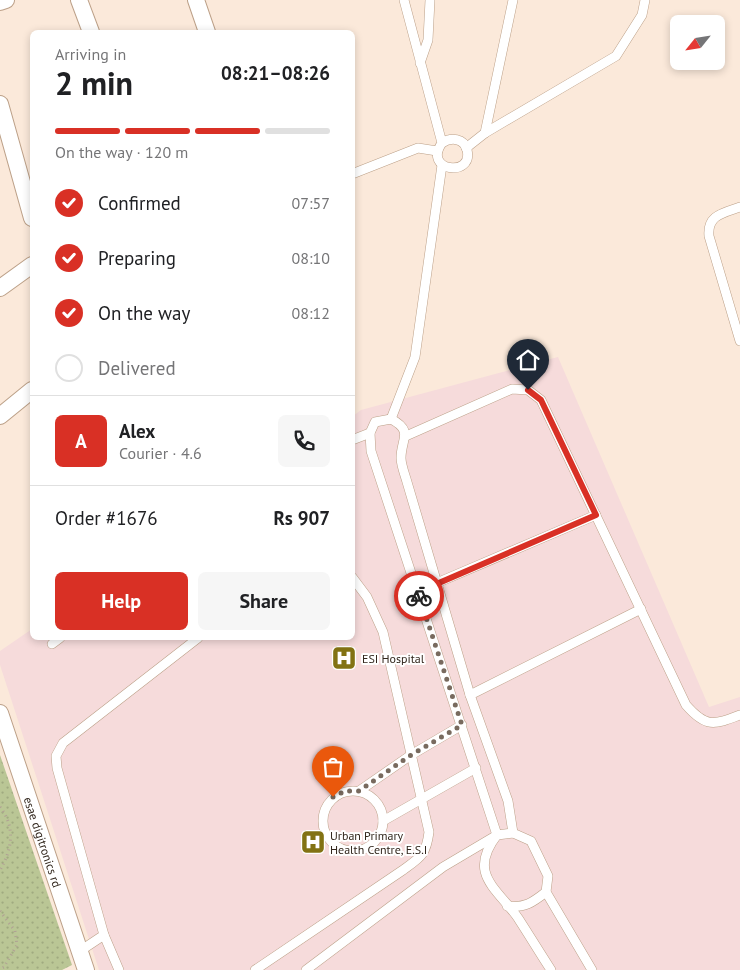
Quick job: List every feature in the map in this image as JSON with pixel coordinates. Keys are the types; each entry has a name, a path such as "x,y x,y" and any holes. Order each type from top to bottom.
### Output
{"street":[{"path":"0,2 6,0"},
{"path":"80,0 91,30"},
{"path":"196,0 206,30"},
{"path":"0,104 30,211"},
{"path":"0,288 30,266"},
{"path":"0,416 30,392"},
{"name":"esae digitronics rd","path":"0,713 86,970"}],"lane":[{"path":"391,419 415,357 442,165 440,147 404,0"},
{"path":"420,63 428,40 430,0"},
{"path":"485,133 513,0"},
{"path":"466,148 485,133 616,56 642,15 645,0"},
{"path":"355,173 418,148 440,147 456,139 466,148 467,158 461,166 452,169 442,165"},
{"path":"740,207 713,218 708,227 740,341"},
{"path":"406,436 512,388 528,390 541,400 686,705 695,715 707,723 718,724 740,715"},
{"path":"498,835 371,451 370,433 375,422 391,419 402,427 406,436 401,458 436,584 470,694 508,801 513,833"},
{"path":"355,439 370,433"},
{"path":"418,592 596,515"},
{"path":"255,970 278,957 422,855 427,849 429,832 384,632 367,597 355,582"},
{"path":"470,694 641,609"},
{"path":"52,644 57,640"},
{"path":"119,970 104,935 57,768 56,756 63,743 195,640"},
{"path":"359,791 411,755 462,725"},
{"path":"383,821 476,768"},
{"path":"345,791 359,791 371,797 380,808 383,821 380,834 372,845 360,851 346,851 334,846 325,835 322,822 325,808 333,797 345,791"},
{"path":"306,970 443,867 498,835 513,833 532,841 548,876 546,892 592,970"},
{"path":"498,835 488,848 484,860 490,885 516,916 551,970"},
{"path":"507,906 521,907 530,904 546,892"},
{"path":"80,951 104,935"}],"path":[{"path":"0,807 12,831 9,854 0,870"},
{"path":"0,911 15,931 17,945 4,967 0,969"}],"shaded area":[{"name":"ESI Hospital","path":"558,357 709,707 740,697 740,970 99,970 0,665 0,651 30,630 30,640 355,640 355,414 361,410"}],"green space":[{"path":"0,755 72,965 62,970 0,970"}],"way so far":[{"path":"333,797 345,791 359,791 411,755 462,725 419,596"}],"place":[{"name":"ESI Hospital","path":"344,658"},
{"name":"Urban Primary Health Centre, E.S.I","path":"313,842"}],"route":[{"path":"419,596 418,592 596,515 541,400 528,390"}]}
